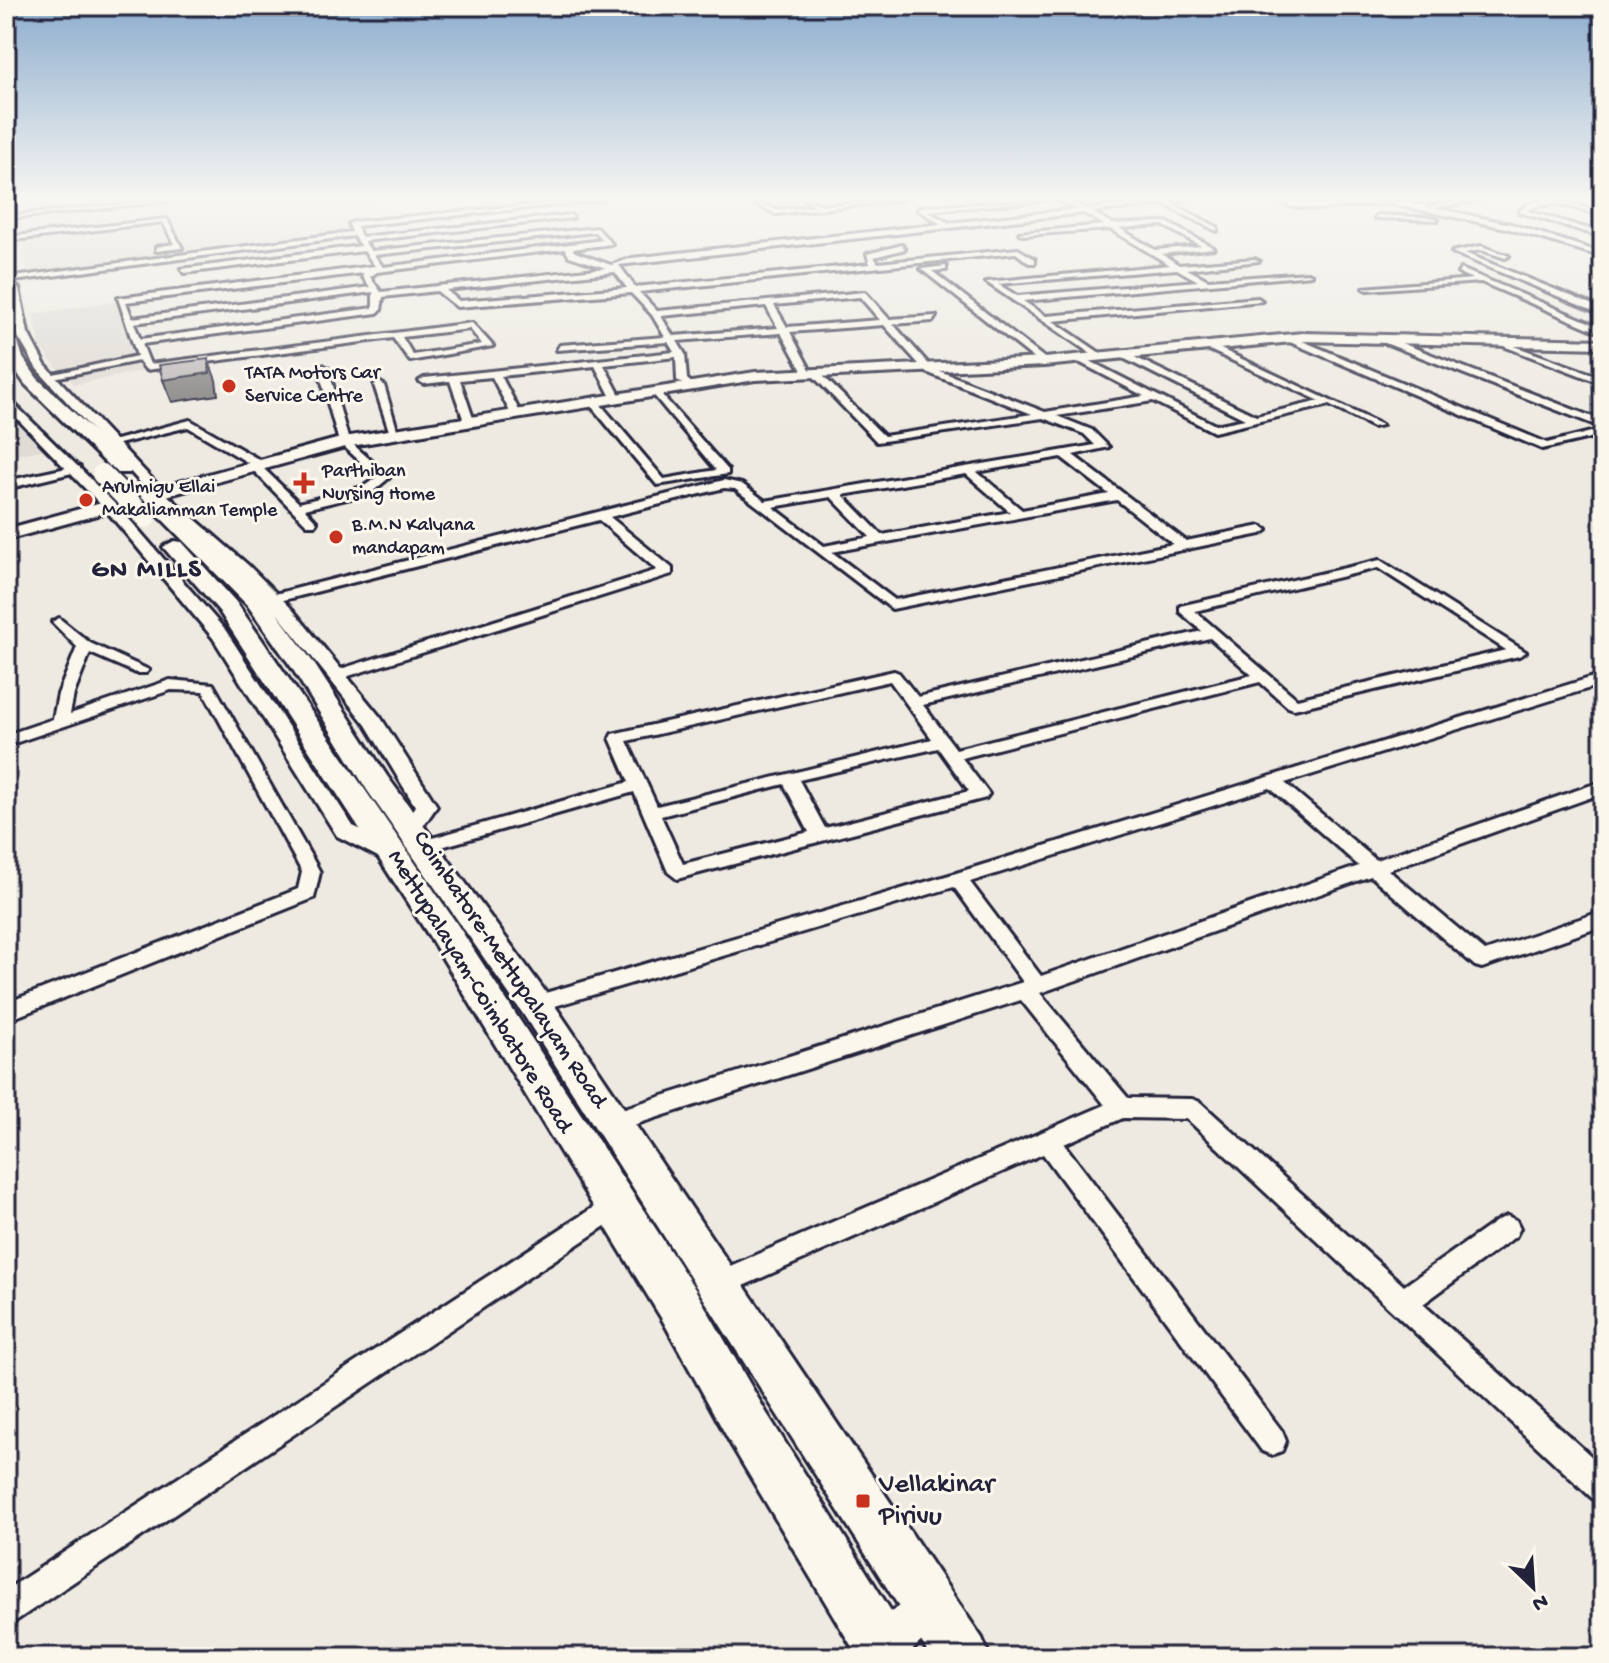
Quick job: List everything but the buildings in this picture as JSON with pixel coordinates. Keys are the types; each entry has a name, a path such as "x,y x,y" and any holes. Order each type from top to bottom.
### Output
{"highway":[{"path":"6,326 14,372"},
{"name":"Mettupalayam-Coimbatore Road","path":"14,372 228,607 305,673 348,792 409,842 614,1206 679,1305 883,1654"},
{"name":"Coimbatore-Mettupalayam Road","path":"409,842 535,1004 963,1657"}],"main road":[{"path":"6,535 344,442 755,376 929,370 1044,362 1288,338 1603,344"}],"street":[{"path":"6,283 43,278"},
{"path":"296,278 121,300 146,367 396,335 472,326 488,346 410,358 396,335"},
{"path":"137,342 377,310 377,292 367,278"},
{"path":"129,321 410,288 440,289 464,282 514,281 522,278"},
{"path":"624,278 655,314 668,340 680,354 682,380 690,386"},
{"path":"440,289 457,304 753,278"},
{"path":"936,278 1044,362"},
{"path":"1045,278 990,282 1100,357"},
{"path":"1197,278 1236,302"},
{"path":"1014,299 1275,278"},
{"path":"1477,278 1603,331"},
{"path":"1519,278 1603,312"},
{"path":"514,281 526,299"},
{"path":"1367,288 1485,281"},
{"path":"6,283 14,288 29,350 49,376 158,493 272,599 305,673 374,722 426,806 409,842"},
{"path":"655,314 862,294 929,370 1088,432 1103,447 763,505"},
{"path":"1042,319 1258,301"},
{"path":"769,303 812,374 881,440 1154,398"},
{"path":"560,348 933,318"},
{"path":"1288,338 1546,447 1601,432"},
{"path":"1383,339 1601,432"},
{"path":"1501,342 1603,381"},
{"path":"1208,346 1377,425"},
{"path":"424,381 680,354"},
{"path":"1124,355 1256,420"},
{"path":"49,376 142,358"},
{"path":"1080,359 1214,429 1330,402"},
{"path":"598,363 616,397"},
{"path":"296,507 367,490 384,477 344,442 323,368"},
{"path":"495,374 516,414"},
{"path":"454,378 469,421"},
{"path":"379,385 395,434"},
{"path":"592,401 661,483 724,472 656,391"},
{"path":"6,400 111,507 220,635 345,831 409,842 639,785"},
{"path":"1047,414 1082,412"},
{"path":"111,443 190,423 259,466 311,522"},
{"path":"1064,454 1184,546"},
{"path":"6,485 76,469"},
{"path":"968,470 1020,514"},
{"path":"272,599 724,484 738,486 892,605 1261,530"},
{"path":"834,493 880,540"},
{"path":"821,550 1119,496"},
{"path":"305,673 667,571 601,515"},
{"path":"1380,564 1519,652 1294,704 1212,633 1185,609 1380,564"},
{"path":"59,622 85,646 141,670"},
{"path":"914,703 1212,633"},
{"path":"61,722 66,694 85,646"},
{"path":"894,676 947,748 980,794 677,872 618,738 894,676"},
{"path":"651,813 789,777 947,748 1262,677"},
{"path":"535,1004 958,879 1603,679"},
{"path":"6,741 170,685 208,687 311,872 307,893 6,1012"},
{"path":"789,777 820,835"},
{"path":"1273,782 1482,960 1603,918"},
{"path":"612,1122 1030,988 1603,787"},
{"path":"958,879 1030,988 1122,1108"},
{"path":"718,1284 1122,1108 1192,1109 1603,1487"},
{"path":"1047,1140 1272,1441"},
{"path":"6,1609 614,1206"},
{"path":"1403,1303 1507,1228"},
{"path":"883,1654 930,1605"}],"shaded area":[{"path":"117,301 138,357 61,373 40,347 34,314"},
{"path":"139,361 147,370 74,385 67,375"},
{"path":"6,406 46,449 6,457"}],"place":[{"name":"TATA Motors Car Service Centre","path":"229,386"},
{"name":"Parthiban Nursing Home","path":"304,483"},
{"name":"Arulmigu Ellai Makaliamman Temple","path":"86,500"},
{"name":"B.M.N Kalyana mandapam","path":"336,537"},
{"name":"Vellakinar Pirivu","path":"863,1501"}],"district":[{"name":"GN MILLS","path":"147,571"}]}
